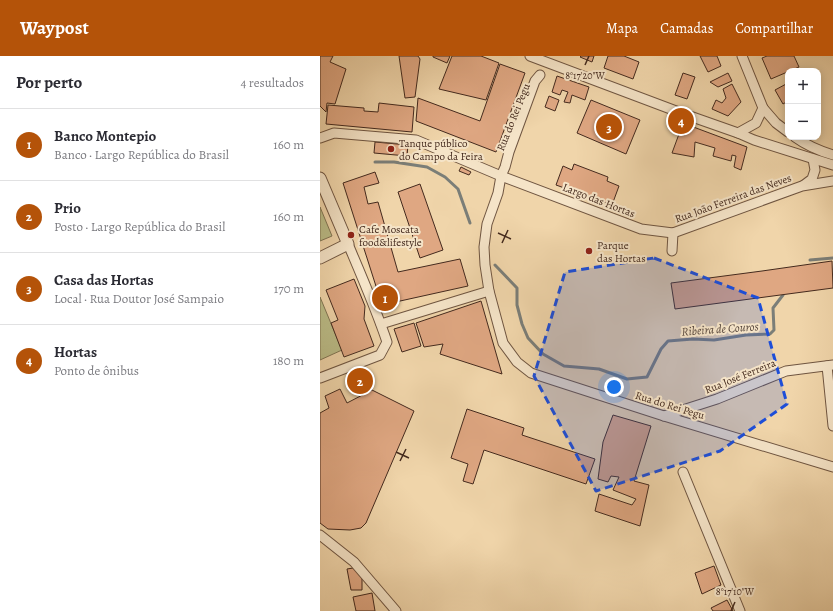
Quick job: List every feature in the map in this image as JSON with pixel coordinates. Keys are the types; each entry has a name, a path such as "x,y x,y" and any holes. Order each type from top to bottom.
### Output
{"street":[{"path":"530,56 754,140 833,165"},
{"path":"742,56 763,108 776,123 785,130"},
{"name":"Rua do Rei Pegu","path":"545,62 540,75 540,83 513,154 505,166 501,176 498,193 487,224 485,239 485,265 489,291 503,343 517,362 531,373 664,416 833,467"},
{"path":"738,133 756,123 763,108"},
{"name":"Largo das Hortas","path":"320,138 334,133 416,140 501,176 641,229 673,233"},
{"path":"799,140 825,153 833,155"},
{"path":"802,186 812,179 815,170 813,159"},
{"path":"320,178 364,280 381,324 386,342 380,355 320,378"},
{"name":"Rua João Ferreira das Neves","path":"673,233 802,186 833,181"},
{"path":"672,251 673,233"},
{"path":"320,258 348,244"},
{"path":"381,324 489,291"},
{"path":"830,366 833,426"},
{"name":"Rua José Ferreira","path":"664,416 717,399 786,371 830,366"},
{"path":"683,472 740,611"},
{"path":"320,535 354,562 396,611"}],"highlighted area":[{"path":"654,258 758,298 787,404 720,451 596,491 534,376 565,272"}],"green space":[{"path":"320,207 332,236 320,241"},
{"path":"320,297 342,350 320,360"}],"building":[{"path":"320,56 333,56 330,62 346,69 335,104 327,103 326,112 320,106"},
{"path":"399,56 418,56 420,59 415,97 405,98"},
{"path":"433,56 450,56 447,63"},
{"path":"452,56 481,56 499,63 486,100 439,89"},
{"path":"594,56 592,62 580,57"},
{"path":"608,56 624,56 639,62 633,79 604,68"},
{"path":"700,56 717,56 721,66 708,72"},
{"path":"767,56 794,56 799,67 785,68 785,73 771,79 762,58"},
{"path":"500,64 525,73 496,152 416,121 418,98 480,121"},
{"path":"683,73 695,77 687,99 675,95"},
{"path":"728,73 732,81 718,87 710,82"},
{"path":"557,76 589,87 585,100 572,95 570,103 564,102 568,92 562,90 560,95 552,92"},
{"path":"732,84 741,102 728,116 712,109 716,100 722,103 726,98 723,89"},
{"path":"785,85 785,103 783,104 775,90"},
{"path":"549,96 559,100 555,111 545,107"},
{"path":"591,100 640,120 626,154 577,133"},
{"path":"379,103 414,107 412,132 326,124 328,105 364,108 364,111 378,112"},
{"path":"688,125 747,147 741,170 734,167 736,156 732,155 731,161 713,156 715,148 695,142 694,157 672,153 679,134 685,135"},
{"name":"Tanque público do Campo da Feira","path":"375,142 408,145 407,156 374,153"},
{"path":"574,164 608,177 607,181 619,186 612,205 556,185 563,166 572,170"},
{"path":"461,167 471,172 469,175 459,171"},
{"path":"375,172 379,183 364,187 368,204 378,202 398,272 460,259 468,286 382,305 343,183"},
{"path":"420,184 443,250 420,258 398,192"},
{"path":"832,261 833,288 675,309 671,283"},
{"path":"354,279 365,306 364,319 374,346 344,357 331,323 338,320 326,290"},
{"path":"481,301 502,374 440,354 443,344 424,347 416,323"},
{"path":"414,323 421,346 402,352 394,329"},
{"path":"340,389 347,403 372,390 414,411 366,523 361,528 350,530 328,529 320,523 320,413 329,408 325,396"},
{"path":"467,409 524,428 522,435 595,459 586,484 484,450 473,484 463,481 468,464 451,458"},
{"path":"613,415 651,426 634,481 649,485 640,526 595,511 599,494 632,505 636,499 613,490 619,477 611,476 608,482 598,479 603,442"},
{"path":"714,566 721,585 702,594 695,573"},
{"path":"353,568 362,577 362,590 351,590 347,569"},
{"path":"372,593 375,611 356,611 353,597"},
{"path":"727,600 733,611 713,611 711,608"}],"waterway":[{"name":"Ribeira de Couros","path":"375,162 394,162 427,167 445,177 458,189 470,223"},
{"name":"Ribeira de Couros","path":"810,260 833,258"},
{"name":"Ribeira de Couros","path":"495,265 517,288 517,305 522,324 528,338 543,354 564,366 599,369 627,379 647,377 661,349 668,341 693,339 714,340 746,335 770,334 774,330 773,308 783,295"}],"place":[{"name":"Hortas","path":"681,121"},
{"name":"Casa das Hortas","path":"609,127"},
{"name":"Tanque público do Campo da Feira","path":"391,149"},
{"name":"Cafe Moscata food&lifestyle","path":"351,235"},
{"name":"Parque das Hortas","path":"589,251"},
{"name":"Banco Montepio","path":"385,298"},
{"name":"Prio","path":"360,381"}]}
